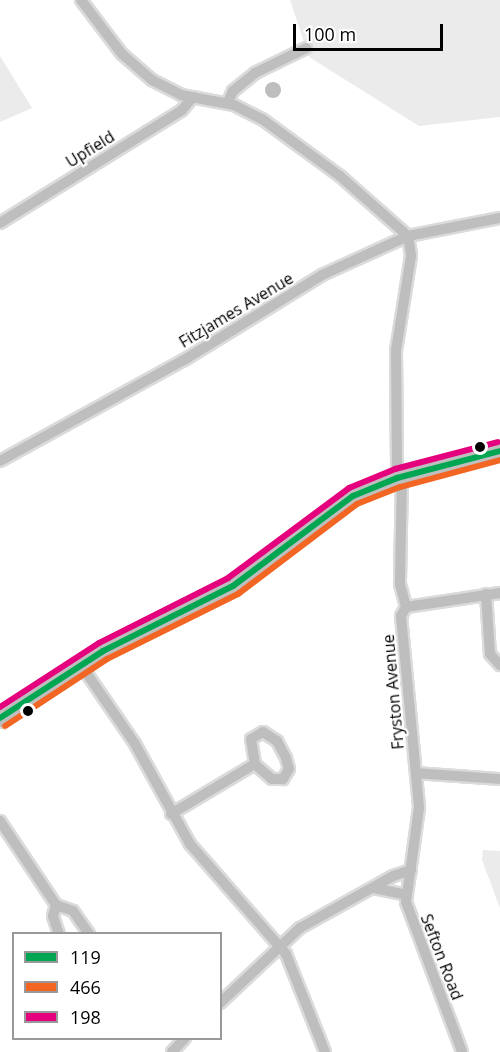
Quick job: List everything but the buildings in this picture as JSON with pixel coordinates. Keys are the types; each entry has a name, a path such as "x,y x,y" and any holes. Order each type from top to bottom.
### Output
{"highway":[{"path":"0,718 81,665 216,597 332,508 399,477 500,451"}],"street":[{"path":"81,0 132,65 171,91 228,102 262,119 331,170 408,236"},
{"path":"228,102 233,91 255,73 306,48"},
{"name":"Upfield","path":"0,223 182,110 193,97"},
{"name":"Fitzjames Avenue","path":"0,461 184,360 322,275 408,236 500,218"},
{"name":"Fryston Avenue","path":"408,236 411,256 396,351 400,577 406,607 401,616 419,819 411,870"},
{"path":"406,607 500,593"},
{"path":"486,594 490,654 500,664"},
{"path":"81,665 135,744 171,814 207,866 280,945 296,972 325,1052"},
{"path":"263,732 277,741 289,769 286,777 276,780 255,764 251,739 263,732"},
{"path":"171,814 255,764"},
{"path":"416,773 500,779"},
{"path":"0,821 56,905 73,911 89,932"},
{"path":"222,1001 280,945 306,924 411,870"},
{"name":"Sefton Road","path":"411,870 406,895 410,914 462,1052"},
{"path":"374,888 406,895"},
{"path":"56,905 53,916 60,932"},
{"path":"172,1052 183,1040"}],"shaded area":[{"path":"290,0 500,0 500,117 419,126 309,57"},
{"path":"0,56 32,108 0,122"},
{"path":"270,82 276,82 281,90 279,96 270,98 265,93 265,87"},
{"path":"483,850 500,851 500,908 482,860"}],"transit line":[{"name":"198","path":"0,707 99,643 228,578 349,488 395,469 498,442"},
{"name":"119","path":"0,718 103,651 233,586 353,496 397,478 500,451"},
{"name":"466","path":"5,726 107,659 238,594 357,504 400,487 500,460"}]}
